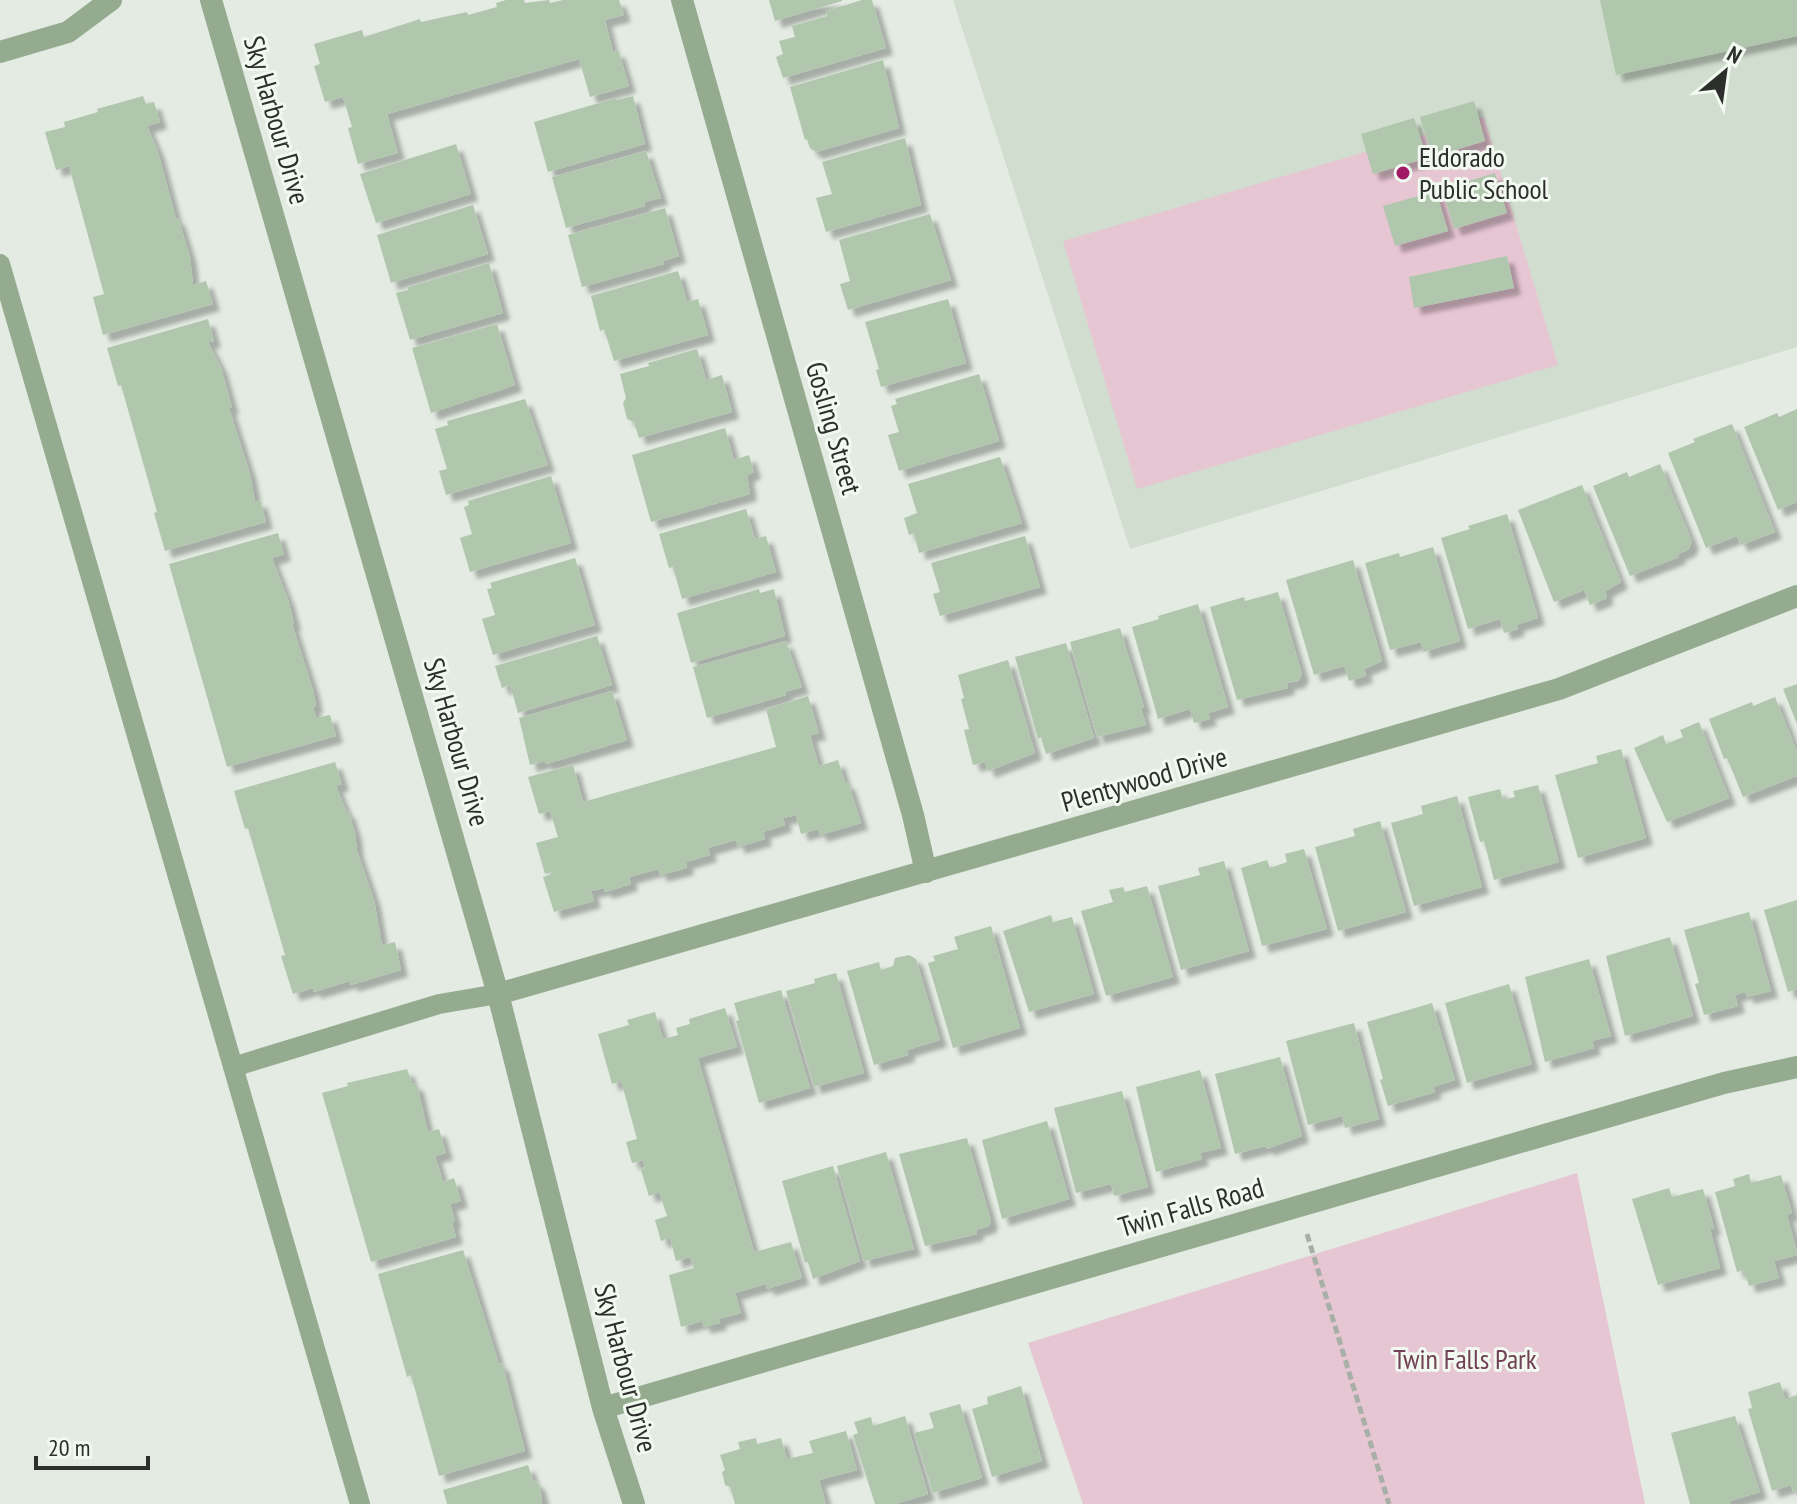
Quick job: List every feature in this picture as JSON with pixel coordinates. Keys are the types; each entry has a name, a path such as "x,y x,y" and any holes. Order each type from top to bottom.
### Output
{"street":[{"path":"0,52 68,32 111,0"},
{"name":"Sky Harbour Drive","path":"211,0 498,994 603,1408 634,1504"},
{"name":"Gosling Street","path":"682,0 913,815 926,872"},
{"name":"Plentywood Drive","path":"498,994 1559,689 1797,596"},
{"name":"Twin Falls Road","path":"603,1408 1724,1083 1797,1067"}],"lane":[{"path":"0,264 360,1504"},
{"path":"233,1067 439,1004 498,994"}],"path":[{"path":"1299,1207 1389,1504"}],"shaded area":[{"name":"Eldorado Public School","path":"953,0 1797,0 1797,347 1130,549"}],"green space":[{"path":"1484,117 1558,365 1137,489 1063,241"},
{"name":"Twin Falls Park","path":"1577,1173 1645,1504 1083,1504 1028,1343"}],"building":[{"path":"524,0 525,3 549,0 550,3 563,0 619,0 624,15 605,20 613,52 618,50 629,86 590,97 579,59 387,114 398,153 358,164 343,97 325,102 314,66 320,64 314,44 362,30 364,37 420,19 421,22 467,12 468,15 497,7 496,3"},
{"path":"769,0 842,0 842,1 775,21"},
{"path":"872,0 886,48 783,78 776,57 783,54 779,41 795,37 792,26 827,16 826,11"},
{"path":"1600,0 1797,0 1797,36 1616,75"},
{"path":"883,60 899,128 816,152 810,148 790,87"},
{"path":"143,96 146,104 154,102 160,122 147,126 190,257 193,285 206,281 213,304 103,335 93,297 104,294 69,166 56,170 45,132 65,127 64,122 98,112 97,109"},
{"path":"633,96 645,144 548,172 534,122"},
{"path":"1474,101 1485,141 1432,157 1420,117"},
{"path":"1414,118 1427,158 1373,174 1361,134"},
{"path":"905,138 921,205 826,232 816,198 832,194 822,162"},
{"path":"456,144 471,194 376,223 360,174"},
{"path":"646,151 661,198 644,202 645,206 566,228 552,177"},
{"path":"1495,173 1507,213 1454,229 1442,189"},
{"path":"1436,191 1448,231 1395,246 1383,206"},
{"path":"473,205 488,254 391,283 377,235"},
{"path":"665,208 679,256 663,261 664,264 582,287 568,235"},
{"path":"930,214 951,280 848,310 840,284 850,281 839,240"},
{"path":"1507,256 1514,288 1414,308 1409,277"},
{"path":"489,263 503,313 410,340 396,293"},
{"path":"678,271 687,302 698,299 708,335 614,361 604,329 600,331 591,296"},
{"path":"948,299 966,363 881,387 865,322"},
{"path":"208,319 214,341 208,342 221,368 255,502 260,500 266,522 165,551 121,385 118,386 107,348"},
{"path":"497,324 515,385 431,413 412,348"},
{"path":"697,349 706,380 722,375 732,412 639,438 634,422 627,419 620,374"},
{"path":"979,374 999,441 899,471 888,435 899,432 891,406 897,404 895,399"},
{"path":"525,399 548,465 446,495 439,471 447,469 435,429 448,425 447,421"},
{"path":"1797,409 1797,502 1778,510 1744,427 1777,413 1779,417"},
{"path":"1732,424 1775,532 1741,545 1737,536 1706,548 1668,453 1695,442 1693,439"},
{"path":"725,428 734,460 749,455 754,472 747,475 750,494 651,522 632,455"},
{"path":"1000,457 1022,523 919,553 914,533 909,535 904,518 917,513 908,484"},
{"path":"1660,464 1692,542 1688,550 1678,554 1679,557 1630,576 1593,486 1627,472 1629,477"},
{"path":"551,476 571,543 470,572 460,538 472,534 464,507 469,505 468,501"},
{"path":"1582,485 1621,582 1605,591 1607,598 1590,605 1584,590 1554,602 1518,510"},
{"path":"746,509 755,539 766,536 776,572 682,599 659,534"},
{"path":"1507,514 1538,618 1516,625 1518,629 1504,633 1500,619 1468,629 1441,538"},
{"path":"278,533 284,554 272,558 288,600 292,624 313,690 316,718 330,715 336,736 227,767 169,564"},
{"path":"1025,536 1040,587 940,616 933,594 940,592 931,563"},
{"path":"1433,547 1460,641 1423,652 1421,642 1390,650 1365,563"},
{"path":"575,558 595,625 493,655 482,619 495,615 487,589 492,588 490,583"},
{"path":"1353,560 1382,661 1364,669 1366,676 1349,681 1344,666 1314,675 1286,580"},
{"path":"759,589 760,593 774,589 785,636 691,663 677,613"},
{"path":"1278,592 1302,674 1298,681 1287,683 1288,688 1237,700 1210,607 1244,597 1245,601"},
{"path":"1198,604 1228,707 1208,713 1210,719 1194,723 1190,709 1158,719 1132,627"},
{"path":"1120,628 1144,707 1141,708 1146,725 1097,737 1070,642"},
{"path":"597,636 612,685 518,713 510,685 502,688 495,666"},
{"path":"786,641 802,687 785,692 786,695 707,718 693,667"},
{"path":"1066,643 1094,738 1046,754 1041,737 1038,739 1015,657"},
{"path":"1008,660 1035,753 988,771 985,762 973,765 964,730 969,729 958,675"},
{"path":"1797,684 1797,724 1783,689"},
{"path":"612,691 627,740 546,764 545,761 530,765 519,718"},
{"path":"808,696 819,733 810,735 819,766 838,760 861,823 820,835 818,829 801,834 796,815 783,818 785,825 763,832 765,839 738,847 736,840 708,848 710,855 686,862 687,868 660,875 658,869 629,877 631,884 605,892 604,888 591,891 594,901 554,912 543,877 552,874 545,874 536,843 558,837 550,811 539,814 528,777 573,765 583,802 776,747 766,709"},
{"path":"1775,697 1797,752 1797,776 1743,797 1709,719 1752,702 1753,706"},
{"path":"1699,722 1729,798 1667,822 1634,748 1663,735 1666,744 1683,737 1680,730"},
{"path":"1621,749 1646,838 1578,858 1555,775 1598,763 1596,756"},
{"path":"335,762 342,784 336,786 355,833 357,851 374,900 382,945 395,942 401,970 351,985 350,981 314,992 313,988 293,994 281,956 285,955 234,791"},
{"path":"1538,785 1559,862 1494,880 1468,797 1500,789 1503,800 1515,797 1513,791"},
{"path":"1457,796 1482,887 1414,906 1391,823 1423,814 1421,806"},
{"path":"1380,821 1406,912 1338,931 1315,847 1355,836 1353,829"},
{"path":"1304,849 1327,929 1262,946 1241,868 1267,860 1270,868 1287,862 1285,854"},
{"path":"1224,861 1249,951 1181,970 1158,886 1200,875 1198,868"},
{"path":"1147,886 1173,977 1106,996 1081,911 1113,902 1109,890 1123,887 1125,892"},
{"path":"1797,900 1797,989 1788,992 1764,910"},
{"path":"1749,912 1771,991 1747,997 1745,992 1735,995 1738,1006 1704,1015 1695,984 1699,983 1684,930"},
{"path":"1051,915 1053,922 1072,917 1094,994 1029,1012 1003,931"},
{"path":"991,926 1020,1028 953,1048 928,963 935,961 933,956 958,949 954,937"},
{"path":"1670,937 1693,1016 1625,1036 1606,956"},
{"path":"909,955 916,959 940,1040 907,1050 908,1055 874,1065 847,971 879,962 881,970 893,966 895,958"},
{"path":"1589,959 1611,1036 1592,1041 1594,1048 1545,1062 1525,977"},
{"path":"836,973 864,1073 814,1087 786,991"},
{"path":"1509,984 1532,1064 1467,1083 1445,1003"},
{"path":"781,990 810,1088 759,1103 736,1021 739,1020 734,1003"},
{"path":"1432,1003 1455,1080 1433,1087 1435,1092 1388,1106 1367,1022"},
{"path":"725,1008 737,1047 698,1058 754,1252 791,1242 802,1278 767,1289 766,1284 735,1293 741,1313 704,1327 702,1321 681,1327 669,1275 694,1268 690,1257 676,1261 670,1238 661,1241 655,1220 667,1216 659,1192 649,1196 641,1170 645,1168 643,1160 632,1163 626,1142 637,1139 621,1081 612,1084 598,1034 629,1025 627,1020 655,1012 663,1039 678,1035 676,1028 690,1024 689,1019"},
{"path":"1354,1023 1379,1119 1345,1128 1342,1116 1308,1125 1286,1041"},
{"path":"1280,1057 1302,1136 1267,1149 1266,1146 1235,1154 1215,1074"},
{"path":"407,1069 412,1083 417,1085 428,1132 439,1129 446,1153 435,1156 443,1182 454,1178 461,1201 450,1204 456,1237 371,1262 322,1093 348,1086 347,1083"},
{"path":"1200,1070 1221,1148 1200,1153 1202,1159 1156,1172 1136,1087"},
{"path":"1122,1091 1148,1187 1114,1196 1111,1184 1076,1193 1054,1108"},
{"path":"1047,1121 1069,1199 1002,1219 982,1140"},
{"path":"967,1138 991,1221 989,1226 976,1230 977,1234 925,1246 899,1154"},
{"path":"886,1152 914,1249 864,1261 837,1166"},
{"path":"833,1166 860,1261 813,1279 808,1262 805,1263 782,1181"},
{"path":"1749,1174 1751,1183 1781,1175 1792,1213 1787,1215 1797,1255 1774,1261 1779,1278 1749,1286 1744,1270 1737,1272 1715,1192 1735,1186 1733,1179"},
{"path":"1669,1188 1672,1197 1703,1189 1714,1228 1710,1229 1720,1268 1658,1285 1632,1199"},
{"path":"463,1250 499,1364 502,1363 525,1451 439,1476 378,1274"},
{"path":"1780,1382 1785,1399 1797,1395 1797,1491 1793,1492 1791,1485 1772,1491 1748,1409 1752,1408 1748,1392"},
{"path":"1021,1386 1042,1461 992,1477 972,1409 988,1404 987,1397"},
{"path":"960,1404 982,1478 933,1493 914,1433 934,1428 929,1413"},
{"path":"905,1416 928,1494 895,1504 875,1504 853,1435 858,1433 854,1422 871,1417 873,1426"},
{"path":"1735,1416 1760,1492 1730,1501 1731,1504 1690,1504 1671,1433"},
{"path":"846,1431 857,1470 819,1480 826,1504 735,1504 730,1487 725,1485 722,1472 725,1470 720,1455 740,1449 738,1442 756,1438 757,1444 781,1438 787,1459 813,1453 809,1441"},
{"path":"528,1465 533,1480 538,1483 541,1504 447,1504 443,1490"}],"place":[{"name":"Eldorado Public School","path":"1403,173"}]}
